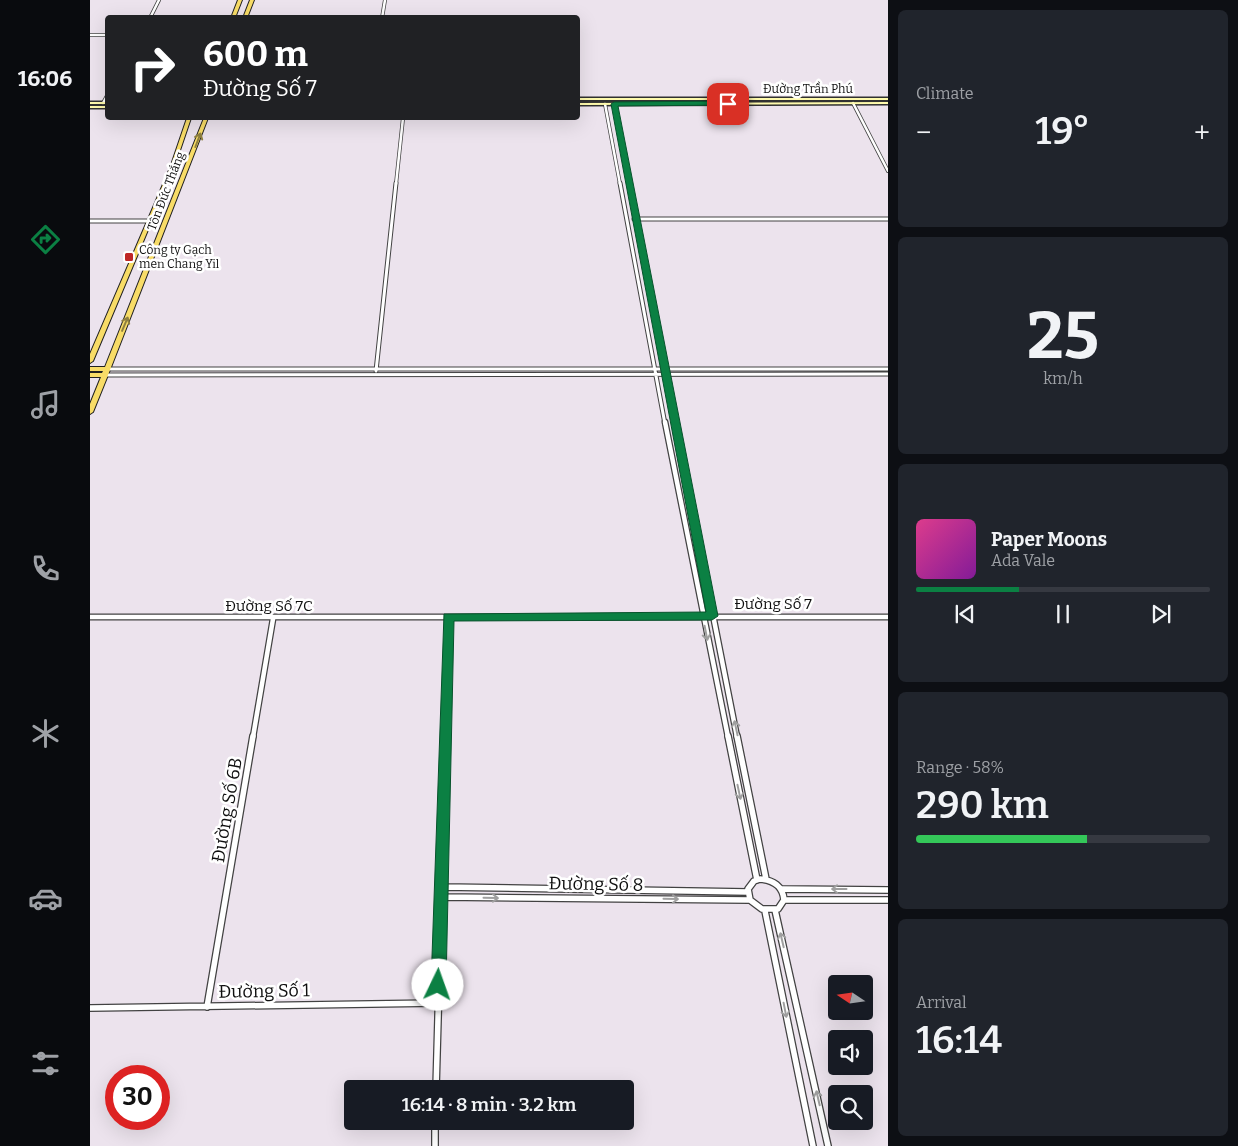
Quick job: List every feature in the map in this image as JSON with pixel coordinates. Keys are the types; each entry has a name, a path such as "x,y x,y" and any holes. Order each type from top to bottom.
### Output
{"main road":[{"path":"234,15 240,0"},
{"path":"246,15 252,0"},
{"name":"Đường Trần Phú","path":"580,99 605,101 815,101 888,98"},
{"name":"Đường Trần Phú","path":"580,104 605,101"},
{"name":"Đường Trần Phú","path":"815,101 888,103"},
{"path":"90,103 105,103"},
{"path":"100,107 105,103"},
{"path":"90,107 105,107"},
{"name":"Tôn Đức Thắng","path":"90,361 172,168 188,120"},
{"name":"Tôn Đức Thắng","path":"90,412 205,120"},
{"path":"172,168 187,168"},
{"path":"143,237 161,236"},
{"path":"90,369 106,372"},
{"path":"90,375 106,372"}],"street":[{"path":"152,15 159,0"},
{"path":"382,15 385,0"},
{"path":"90,34 105,34"},
{"path":"605,101 655,375 757,880"},
{"path":"613,101 712,616 766,879"},
{"path":"853,103 888,171"},
{"path":"376,375 403,120"},
{"path":"616,154 623,154"},
{"path":"628,219 888,219"},
{"path":"90,221 149,221"},
{"path":"639,286 648,286"},
{"path":"253,375 255,369"},
{"path":"106,372 255,369 888,369"},
{"path":"518,369 519,376"},
{"path":"106,372 253,375 519,376 888,374"},
{"name":"Đường Số 7C","path":"90,617 273,619 448,617"},
{"path":"436,1080 443,897 448,617"},
{"name":"Đường Số 7","path":"448,617 888,617"},
{"name":"Đường Số 6B","path":"207,1007 273,619"},
{"path":"766,879 778,884 782,889 784,900 782,905 775,910 765,911 759,909 749,900 750,884 757,880 766,879"},
{"name":"Đường Số 8","path":"443,888 748,892"},
{"path":"782,889 888,890"},
{"name":"Đường Số 8","path":"443,897 749,900"},
{"path":"784,900 888,900"},
{"path":"775,910 828,1146"},
{"path":"765,911 813,1146"},
{"name":"Đường Số 1","path":"90,1008 438,1003"},
{"path":"434,1146 435,1130"}],"shaded area":[{"path":"90,0 888,0 888,1146 90,1146"}],"place":[{"name":"Công ty Gạch men Chang Yil","path":"129,257"}],"route":[{"path":"438,985 443,897 448,617 712,616 614,104 728,104"}]}
